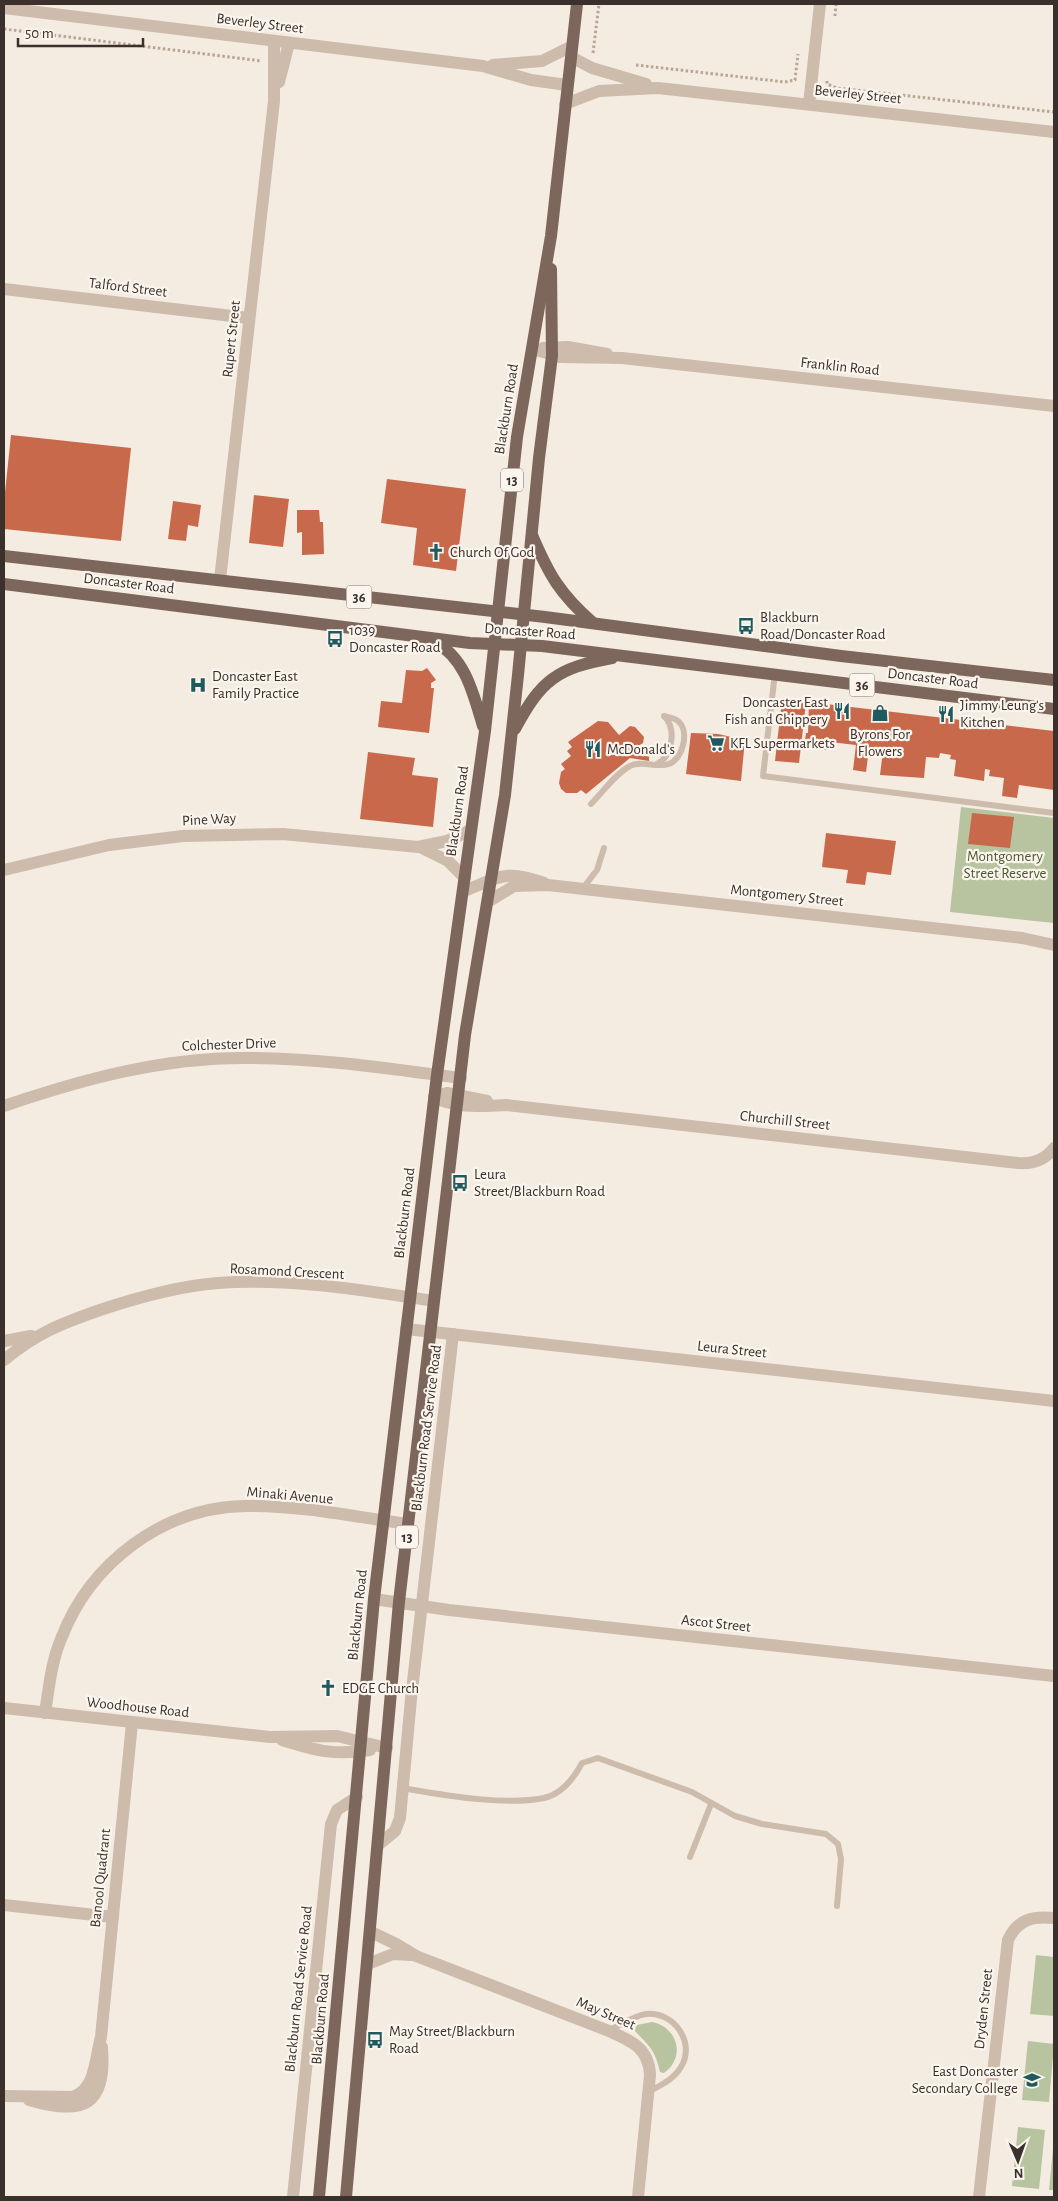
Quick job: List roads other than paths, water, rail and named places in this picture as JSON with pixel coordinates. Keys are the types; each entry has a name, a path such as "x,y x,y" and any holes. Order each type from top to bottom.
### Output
{"main road":[{"name":"Blackburn Road","path":"319,2197 358,1797 374,1599 434,1097 485,731 517,437 551,236 577,4"},
{"name":"Blackburn Road","path":"346,2197 399,1602 473,985 489,901 512,736 523,614 552,351 551,236"},
{"path":"532,535 548,573 573,605 593,623"},
{"name":"Doncaster Road","path":"4,556 523,614 841,656 1054,680"},
{"name":"Doncaster Road","path":"4,584 428,638 494,644 521,644 775,673 1054,709"},
{"path":"428,638 445,647 464,670 473,691 485,731"},
{"path":"512,736 527,706 538,690 556,675 586,663 624,656"}],"street":[{"path":"809,104 820,4"},
{"name":"Beverley Street","path":"4,8 483,66 531,80 567,85"},
{"name":"Rupert Street","path":"220,580 274,101 274,41"},
{"name":"Rupert Street","path":"274,101 289,43"},
{"name":"Beverley Street","path":"483,66 542,61 571,51 592,68 658,88"},
{"name":"Beverley Street","path":"565,104 599,91 658,88 1054,132"},
{"name":"Talford Street","path":"4,289 249,318"},
{"name":"Franklin Road","path":"533,349 587,359 622,358 1054,406"},
{"name":"Pine Way","path":"418,847 448,841 471,830"},
{"name":"Pine Way","path":"4,870 109,845 208,835 303,835 418,847 439,855 464,884"},
{"name":"Montgomery Street","path":"464,884 492,880 507,874 548,884"},
{"name":"Montgomery Street","path":"489,901 514,886 548,884 1022,938 1054,938"},
{"name":"Montgomery Street","path":"1022,938 1054,946"},
{"name":"Colchester Drive","path":"4,1106 62,1086 130,1069 215,1059 277,1058 461,1078"},
{"name":"Churchill Street","path":"434,1097 446,1104 458,1100 1030,1164 1041,1160 1054,1148"},
{"name":"Rosamond Crescent","path":"4,1360 37,1335 133,1300 176,1289 211,1284 275,1283 434,1301"},
{"name":"Leura Street","path":"406,1329 1054,1401"},
{"name":"Blackburn Road Service Road","path":"378,1845 395,1831 400,1818 453,1334"},
{"path":"4,1341 37,1335"},
{"name":"Minaki Avenue","path":"46,1713 54,1658 77,1605 106,1567 146,1535 194,1514 245,1506 286,1508 408,1524"},
{"name":"Ascot Street","path":"374,1599 1054,1676"},
{"name":"Woodhouse Road","path":"4,1708 270,1737 337,1736 361,1746 387,1748"},
{"name":"Banool Quadrant","path":"4,2096 68,2098 83,2092 90,2082 101,2037 132,1723"},
{"name":"Woodhouse Road","path":"270,1737 333,1753 361,1746"},
{"name":"Blackburn Road Service Road","path":"293,2197 331,1824 337,1810 358,1797"},
{"path":"4,1905 112,1917"},
{"name":"Dryden Street","path":"979,2197 1008,1940 1015,1927 1027,1919 1040,1917 1054,1918"},
{"name":"May Street","path":"371,1932 416,1956 631,2040 643,2052 650,2070 638,2197"},
{"name":"May Street","path":"368,1964 393,1954 416,1956"}],"lane":[{"path":"775,673 763,776 1054,813"},
{"path":"591,804 619,774 632,764 654,766 674,762 679,757 683,744 684,728 678,720 664,716 671,724 671,739 667,755 654,766"},
{"path":"583,888 598,870 604,848"},
{"path":"402,1788 476,1799 545,1798 563,1789 574,1777 582,1763 598,1758 692,1792 710,1804 735,1816 762,1824 826,1834 838,1844 841,1859 837,1906"},
{"path":"690,1857 710,1804"},
{"path":"609,2031 647,2014 666,2018 680,2030 685,2047 682,2064 670,2079 648,2092"}],"place":[{"name":"Church Of God","path":"436,552"},
{"name":"Blackburn Road/Doncaster Road","path":"746,626"},
{"name":"1039 Doncaster Road","path":"335,639"},
{"name":"Doncaster East Family Practice","path":"198,685"},
{"name":"Doncaster East Fish and Chippery","path":"842,711"},
{"name":"Byrons For Flowers","path":"880,713"},
{"name":"Jimmy Leung's Kitchen","path":"946,714"},
{"name":"KFL Supermarkets","path":"716,743"},
{"name":"McDonald's","path":"593,749"},
{"name":"Leura Street/Blackburn Road","path":"460,1183"},
{"name":"EDGE Church","path":"328,1688"},
{"name":"May Street/Blackburn Road","path":"375,2040"},
{"name":"East Doncaster Secondary College","path":"1032,2080"}],"park label":[{"name":"Montgomery Street Reserve","path":"1005,864"}]}
